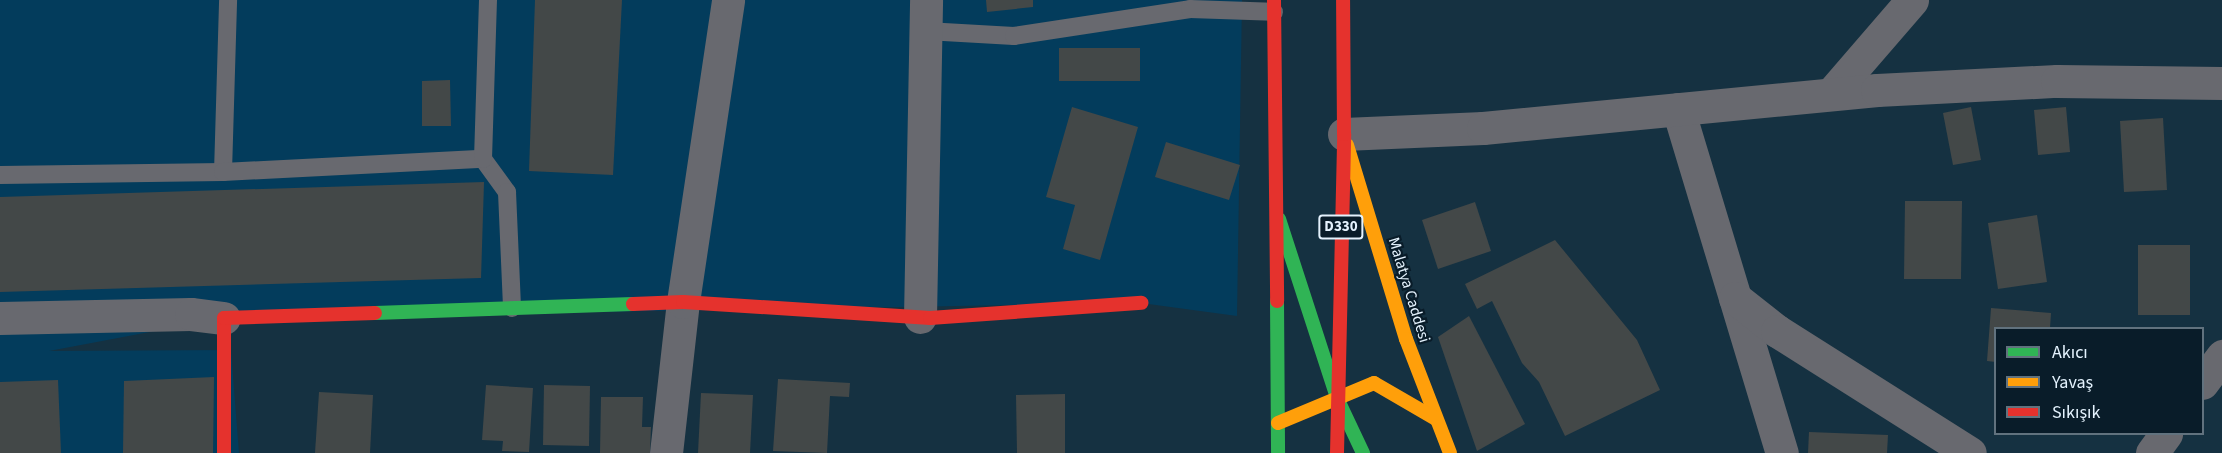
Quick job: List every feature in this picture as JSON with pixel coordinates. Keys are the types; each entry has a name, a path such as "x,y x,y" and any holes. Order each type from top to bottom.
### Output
{"street":[{"path":"666,453 683,302 728,0"},
{"name":"D330","path":"1337,453 1344,134 1343,0"},
{"path":"1831,94 1912,0"},
{"path":"1274,6 1278,453"},
{"path":"920,317 926,16"},
{"path":"1344,134 1483,128 1831,94 2057,81 2222,83"},
{"path":"1678,109 1782,453"},
{"name":"Malatya Caddesi","path":"1344,134 1406,339 1450,453"},
{"path":"1276,209 1337,398 1363,453"},
{"path":"1735,298 1777,331 1970,453"},
{"path":"0,318 192,314 224,318 683,302 920,317 1141,303"},
{"path":"224,318 224,453"},
{"path":"2204,380 2222,356"},
{"path":"1278,423 1374,382 1436,419"},
{"path":"2152,453 2165,435"}],"lane":[{"path":"223,172 228,0"},
{"path":"488,0 483,159 507,192 512,308"},
{"path":"926,16 1014,36 1190,9 1274,6"},
{"path":"0,175 223,172 483,159"}],"shaded area":[{"path":"0,0 1242,0 1237,316 1141,303 224,318 49,351 231,350 239,453 0,453"}],"building":[{"path":"535,0 622,0 613,175 529,171"},
{"path":"986,0 1033,0 1033,7 987,12"},
{"path":"1059,48 1140,48 1140,81 1059,81"},
{"path":"450,80 451,126 422,126 422,81"},
{"path":"1072,107 1138,127 1100,260 1063,249 1075,205 1046,197"},
{"path":"1971,107 1981,160 1953,165 1943,113"},
{"path":"2066,107 2070,152 2038,155 2034,110"},
{"path":"2163,118 2167,190 2124,192 2120,121"},
{"path":"1166,142 1240,165 1229,200 1155,177"},
{"path":"484,182 481,278 0,292 0,197"},
{"path":"1905,201 1962,201 1961,279 1904,279"},
{"path":"1475,202 1491,251 1438,269 1422,220"},
{"path":"2037,215 2047,282 1998,289 1988,223"},
{"path":"1555,240 1637,340 1660,390 1565,436 1539,382 1522,363 1492,301 1477,309 1465,284"},
{"path":"2138,245 2190,245 2190,315 2138,315"},
{"path":"1991,308 2051,313 2050,327 1994,327 1994,362 1987,361"},
{"path":"1469,316 1525,424 1477,451 1438,337"},
{"path":"214,377 213,453 123,453 124,381"},
{"path":"778,379 850,383 849,397 830,396 827,453 773,451"},
{"path":"58,380 61,453 0,453 0,382"},
{"path":"486,385 533,388 529,452 502,451 503,441 482,440"},
{"path":"544,385 590,386 589,446 543,445"},
{"path":"319,392 373,395 370,453 315,453"},
{"path":"701,393 753,395 750,453 698,453"},
{"path":"1065,394 1065,453 1017,453 1016,395"},
{"path":"601,397 643,397 642,427 651,427 650,453 600,453"},
{"path":"1809,432 1888,435 1887,453 1808,453"}],"traffic: fast":[{"path":"1279,219 1337,398 1363,453"},
{"path":"1277,301 1278,453"},
{"path":"375,313 633,304"}],"traffic: slow":[{"path":"1347,145 1406,339 1450,453"},
{"path":"1278,423 1374,383 1436,419"}],"traffic: jam":[{"path":"1274,0 1277,301"},
{"path":"1337,453 1344,134 1343,0"},
{"path":"633,304 683,302 930,318 1141,303"},
{"path":"224,453 224,318 375,313"}]}
